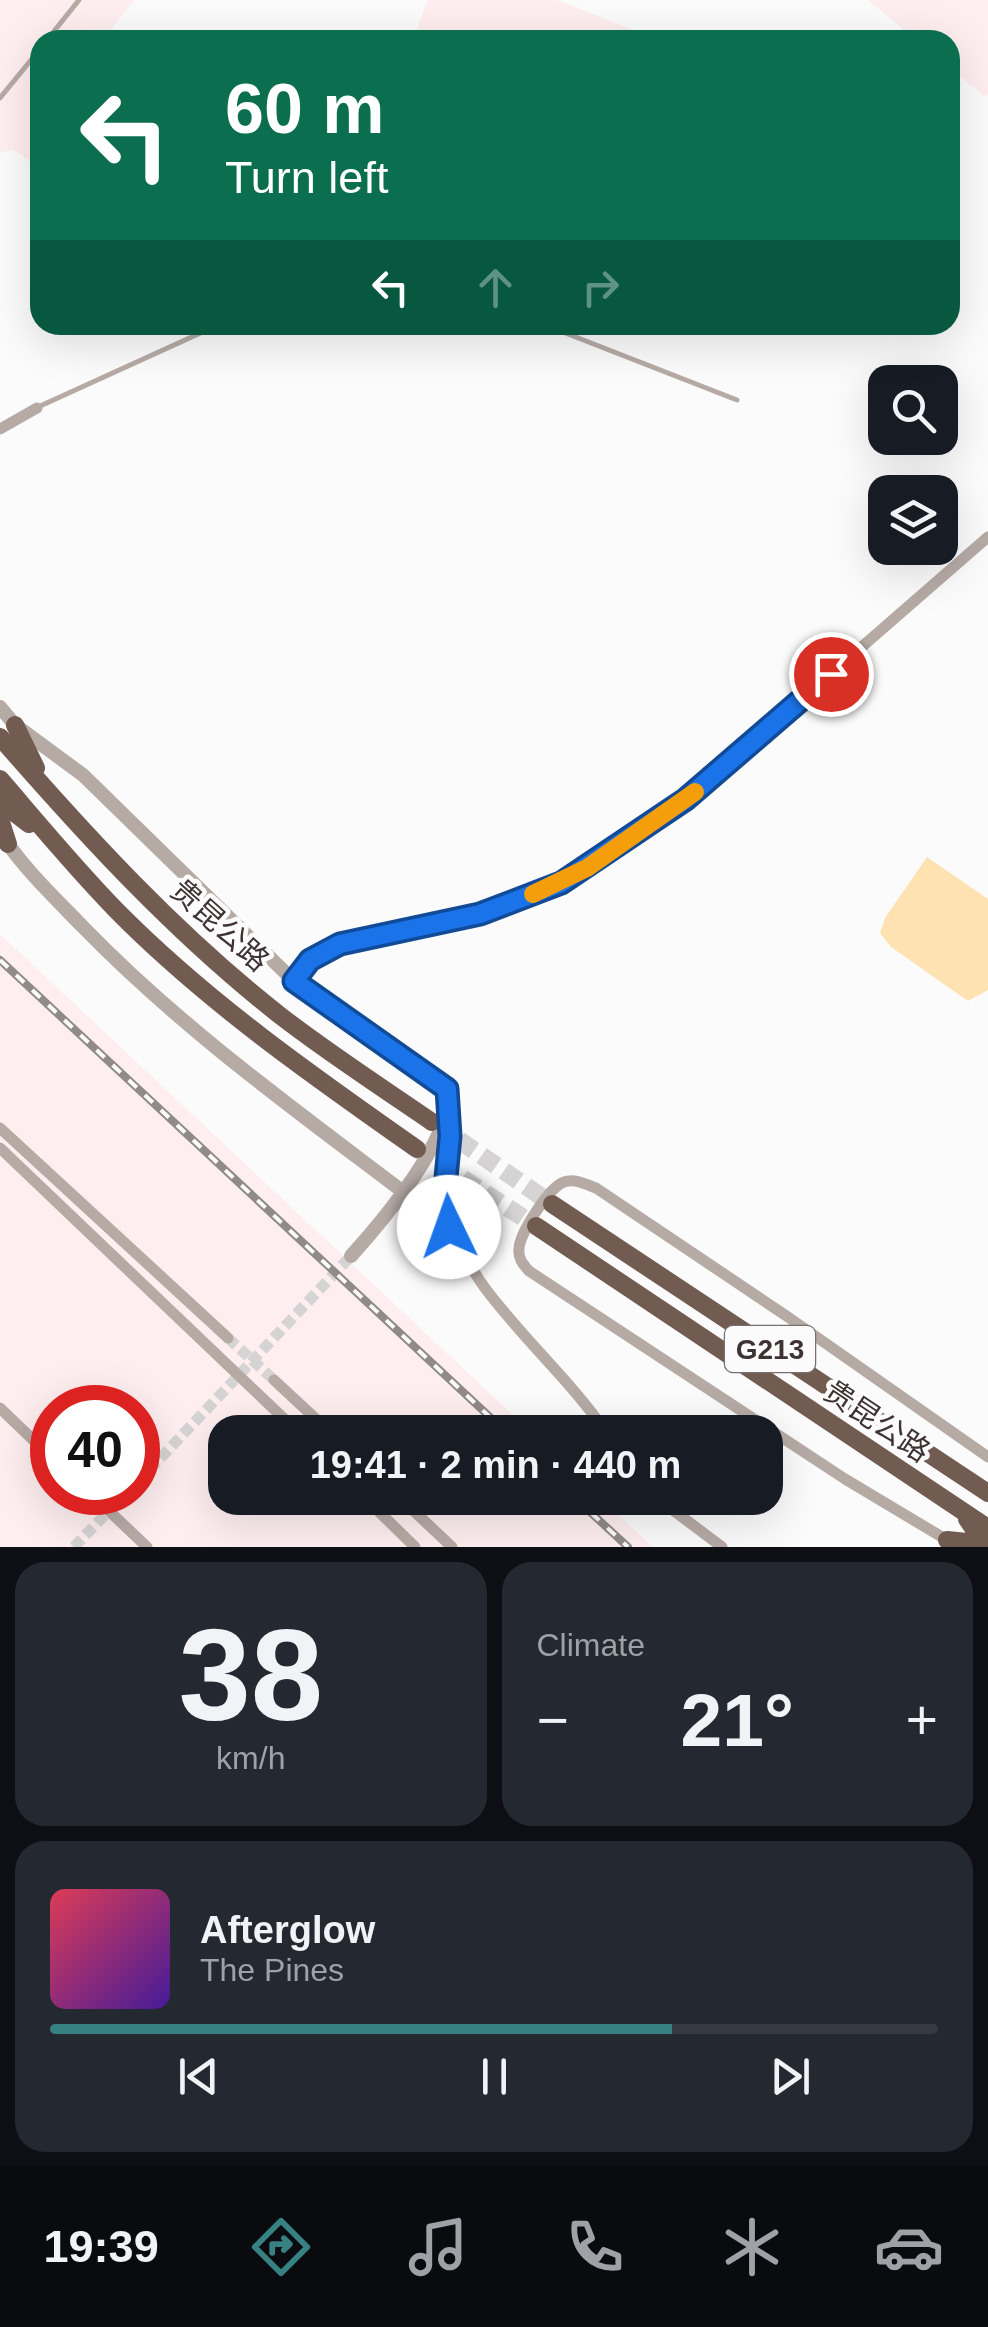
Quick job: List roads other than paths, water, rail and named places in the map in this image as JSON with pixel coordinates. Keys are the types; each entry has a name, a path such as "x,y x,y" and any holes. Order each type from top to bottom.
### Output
{"highway":[{"path":"15,725 47,792"},
{"name":"贵昆公路","path":"0,738 146,897 280,1015 439,1118"},
{"name":"贵昆公路","path":"0,779 118,912 209,993 311,1074 417,1149"},
{"path":"0,802 54,842"},
{"path":"0,819 4,838"},
{"name":"贵昆公路","path":"552,1204 988,1493"},
{"name":"贵昆公路","path":"536,1226 961,1511 986,1540"},
{"path":"953,1544 986,1540"}],"street":[{"path":"0,429 37,408"},
{"path":"294,981 310,960 340,944 480,914 561,883 587,868 686,799 988,537"},
{"path":"0,707 15,725 83,775 294,981 442,1083 449,1096 404,1192 351,1256"},
{"path":"4,838 33,876 190,1028 449,1227 484,1286 594,1415"},
{"path":"439,1118 450,1136 445,1188 449,1227"},
{"path":"0,1128 228,1338"},
{"path":"0,1148 280,1415"},
{"path":"953,1544 846,1479 529,1271 520,1260 518,1246 523,1235 556,1187 566,1181 579,1181 596,1188 788,1316 988,1457"},
{"path":"274,1380 312,1415"},
{"path":"0,1408 30,1437"},
{"path":"113,1515 147,1547"},
{"path":"383,1515 417,1547 434,1530"},
{"path":"418,1515 452,1547"},
{"path":"680,1515 722,1547"}],"lane":[{"path":"55,30 80,0"},
{"path":"0,98 30,61"},
{"path":"37,408 196,335"},
{"path":"570,335 736,400"}],"tunnel":[{"path":"437,1125 552,1204"},
{"path":"417,1149 536,1226"},
{"path":"160,1459 351,1256"},
{"path":"228,1338 274,1380"},
{"path":"74,1547 105,1515"}],"railway":[{"path":"0,960 488,1415"},
{"path":"593,1515 628,1547"}]}
